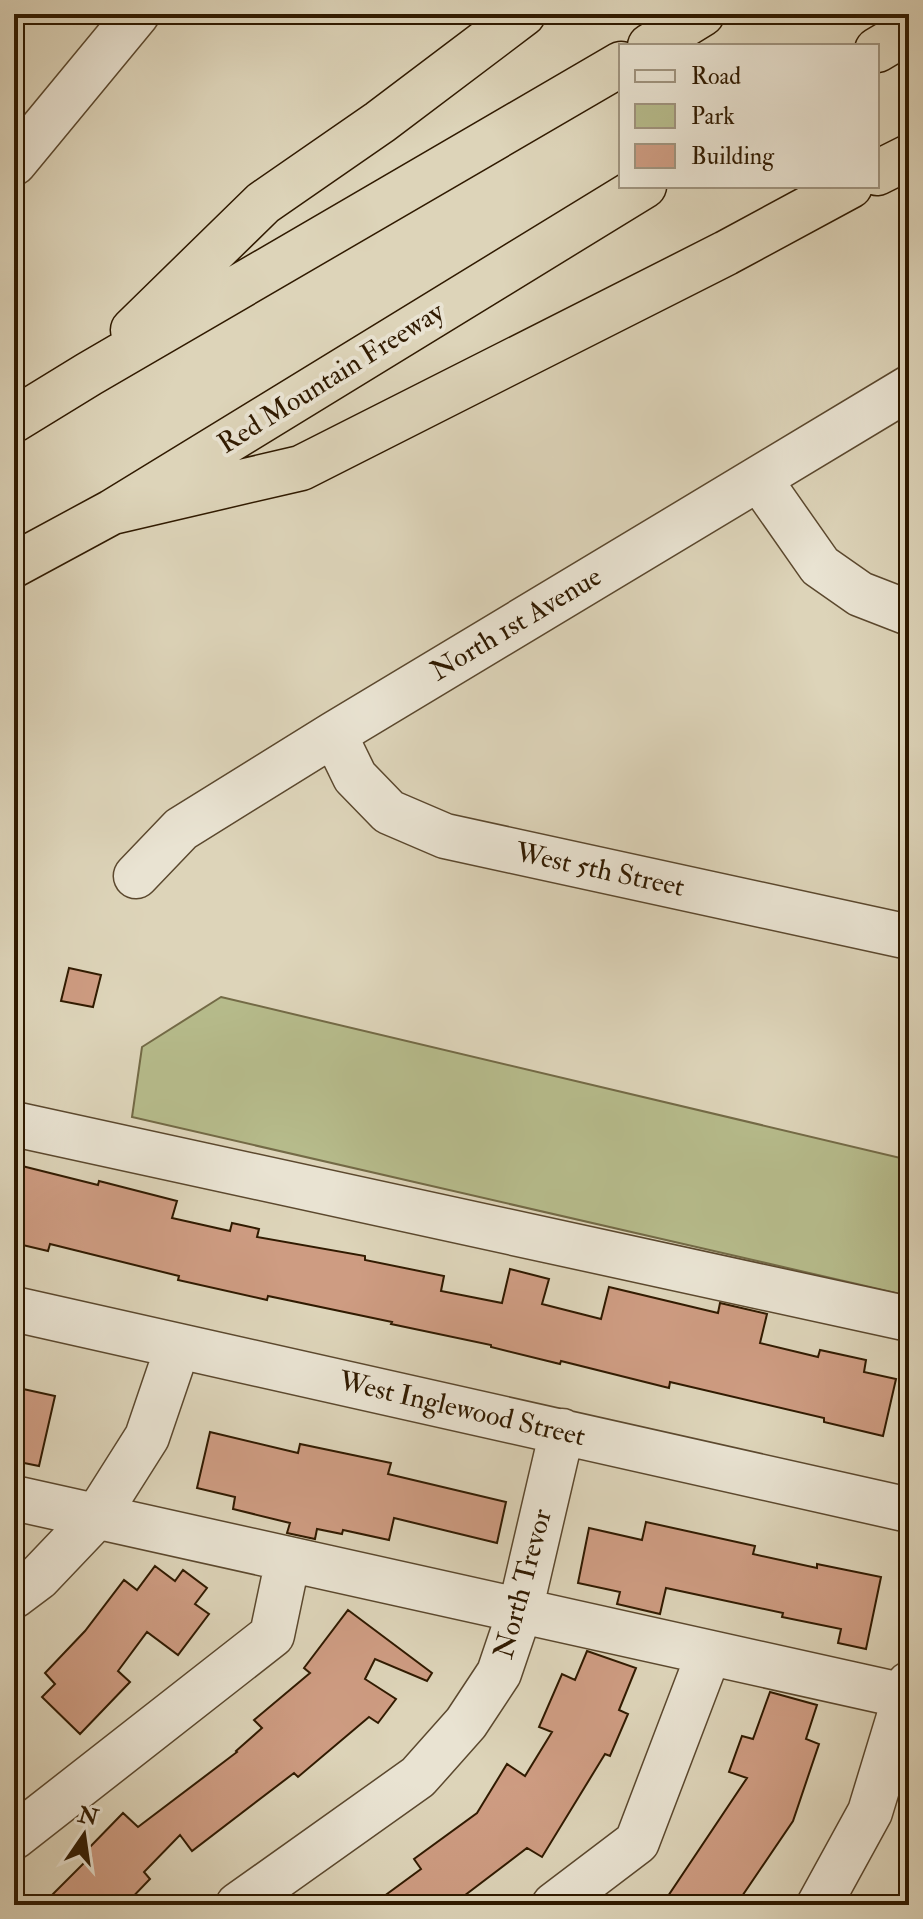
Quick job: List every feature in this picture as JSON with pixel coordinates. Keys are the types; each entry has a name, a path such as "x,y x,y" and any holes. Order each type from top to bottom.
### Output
{"highway":[{"path":"89,374 263,203 380,122 523,14"},
{"path":"653,44 702,14"},
{"path":"879,49 909,31"},
{"path":"14,420 619,65"},
{"path":"879,172 909,157"},
{"name":"Red Mountain Freeway","path":"14,565 112,512 641,188"},
{"path":"112,512 301,468 726,253 846,188"}],"street":[{"path":"14,163 137,14"},
{"name":"North 1st Avenue","path":"136,876 181,829 909,388"},
{"path":"759,479 820,566 860,594 909,613"},
{"name":"West 5th Street","path":"334,734 355,777 389,812 445,836 909,937"},
{"path":"14,1124 909,1319"},
{"name":"West Inglewood Street","path":"14,1309 909,1510"},
{"path":"14,1596 38,1578 97,1516 147,1437 178,1346"},
{"name":"North Trevor","path":"238,1905 418,1777 466,1723 499,1673 520,1611 562,1431"},
{"path":"14,1498 709,1653 908,1693 870,1812 819,1905"},
{"path":"14,1837 272,1635 288,1559"},
{"path":"554,1905 637,1842 709,1653"}],"green space":[{"path":"221,997 909,1160 909,1296 132,1117 142,1047"}],"building":[{"path":"69,968 101,975 93,1007 61,1001"},
{"path":"14,1164 177,1201 172,1218 230,1231 232,1223 259,1229 257,1237 365,1256 365,1260 444,1276 441,1291 502,1303 510,1269 549,1279 542,1304 601,1319 609,1287 718,1313 720,1303 767,1314 760,1343 818,1357 820,1350 866,1360 864,1372 896,1379 883,1436 824,1422 824,1418 670,1382 669,1388 392,1322 268,1296 267,1300 178,1280 179,1276 50,1244 48,1251 14,1243"},
{"path":"14,1387 55,1396 39,1466 14,1461"},
{"path":"210,1432 298,1453 300,1444 391,1463 388,1474 506,1502 497,1543 394,1518 389,1540 343,1530 342,1534 317,1529 315,1539 287,1533 290,1523 233,1509 235,1497 197,1488"},
{"path":"646,1522 755,1546 753,1554 817,1568 817,1564 881,1577 866,1649 838,1643 841,1629 782,1617 783,1613 666,1588 660,1614 617,1604 620,1592 578,1583 589,1528 642,1540"},
{"path":"155,1566 175,1581 183,1570 207,1588 195,1604 209,1614 178,1655 147,1632 118,1671 130,1682 80,1734 42,1697 55,1684 45,1673 85,1631 124,1580 137,1590"},
{"path":"348,1610 432,1673 427,1681 375,1659 365,1679 396,1699 378,1723 369,1717 298,1777 294,1773 192,1851 180,1835 144,1872 150,1879 125,1905 42,1905 91,1856 86,1851 123,1813 138,1827 237,1752 262,1728 254,1720 310,1673 304,1668"},
{"path":"587,1651 636,1668 619,1710 628,1714 610,1756 605,1754 542,1857 527,1848 452,1905 372,1905 421,1869 414,1859 477,1813 507,1764 525,1776 552,1732 539,1727 562,1674 575,1680"},
{"path":"770,1692 817,1705 806,1739 819,1744 793,1821 736,1905 662,1905 747,1778 729,1772 742,1736 753,1739"}]}
